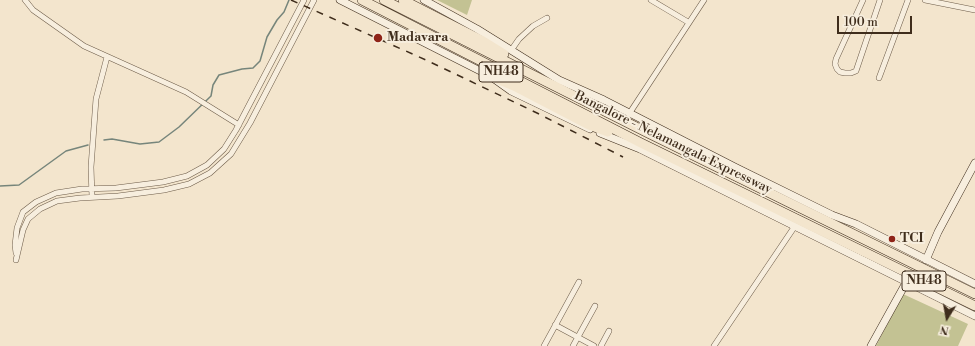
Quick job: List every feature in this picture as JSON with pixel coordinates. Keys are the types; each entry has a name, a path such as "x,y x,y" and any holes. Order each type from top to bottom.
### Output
{"highway":[{"name":"Bangalore - Nelamangala Expressway","path":"362,0 641,144 975,306"},
{"name":"Bangalore - Nelamangala Expressway","path":"384,0 648,133 975,294"},
{"path":"403,0 482,41 527,72"},
{"path":"490,76 514,86 589,125 641,144"}],"street":[{"path":"25,0 33,10 84,46 186,92 239,124"},
{"path":"304,0 239,124 224,149 207,165 187,176 164,182 116,188 82,189 56,193 36,202 23,212 17,228 15,245 16,260 22,230 28,219 40,209 57,201 118,196 164,190 189,184 210,173 231,154 250,123 314,0"},
{"path":"340,0 490,76 511,92 580,126 640,149 975,316"},
{"path":"424,0 512,49 559,80 604,100 780,190 832,215 856,224 975,284"},
{"path":"651,0 688,22"},
{"path":"629,114 688,22 704,0"},
{"path":"863,0 836,59 835,64 840,72 851,73 856,71 880,0"},
{"path":"878,78 908,0"},
{"path":"925,0 948,2 975,8"},
{"path":"512,49 519,39 533,26 547,18"},
{"path":"92,197 91,168 96,99 107,57"},
{"path":"926,260 938,232 975,163"},
{"path":"714,346 795,226"},
{"path":"544,346 579,282"},
{"path":"871,346 907,282"},
{"path":"573,346 595,306"},
{"path":"555,325 594,346"},
{"path":"601,346 609,331"}],"shaded area":[{"path":"437,0 472,0 467,15"},
{"path":"903,294 968,324 958,346 876,346"}],"waterway":[{"path":"104,140 112,139 140,144 159,142 179,127 211,96 213,85 219,75 242,69 253,68 260,61 267,37 277,20 284,12 289,0"},
{"path":"0,186 19,185 66,151 88,145"}],"railway":[{"path":"291,0 426,60 537,113 623,157"}],"place":[{"name":"Madavara","path":"378,38"},
{"name":"TCI","path":"892,239"}]}
